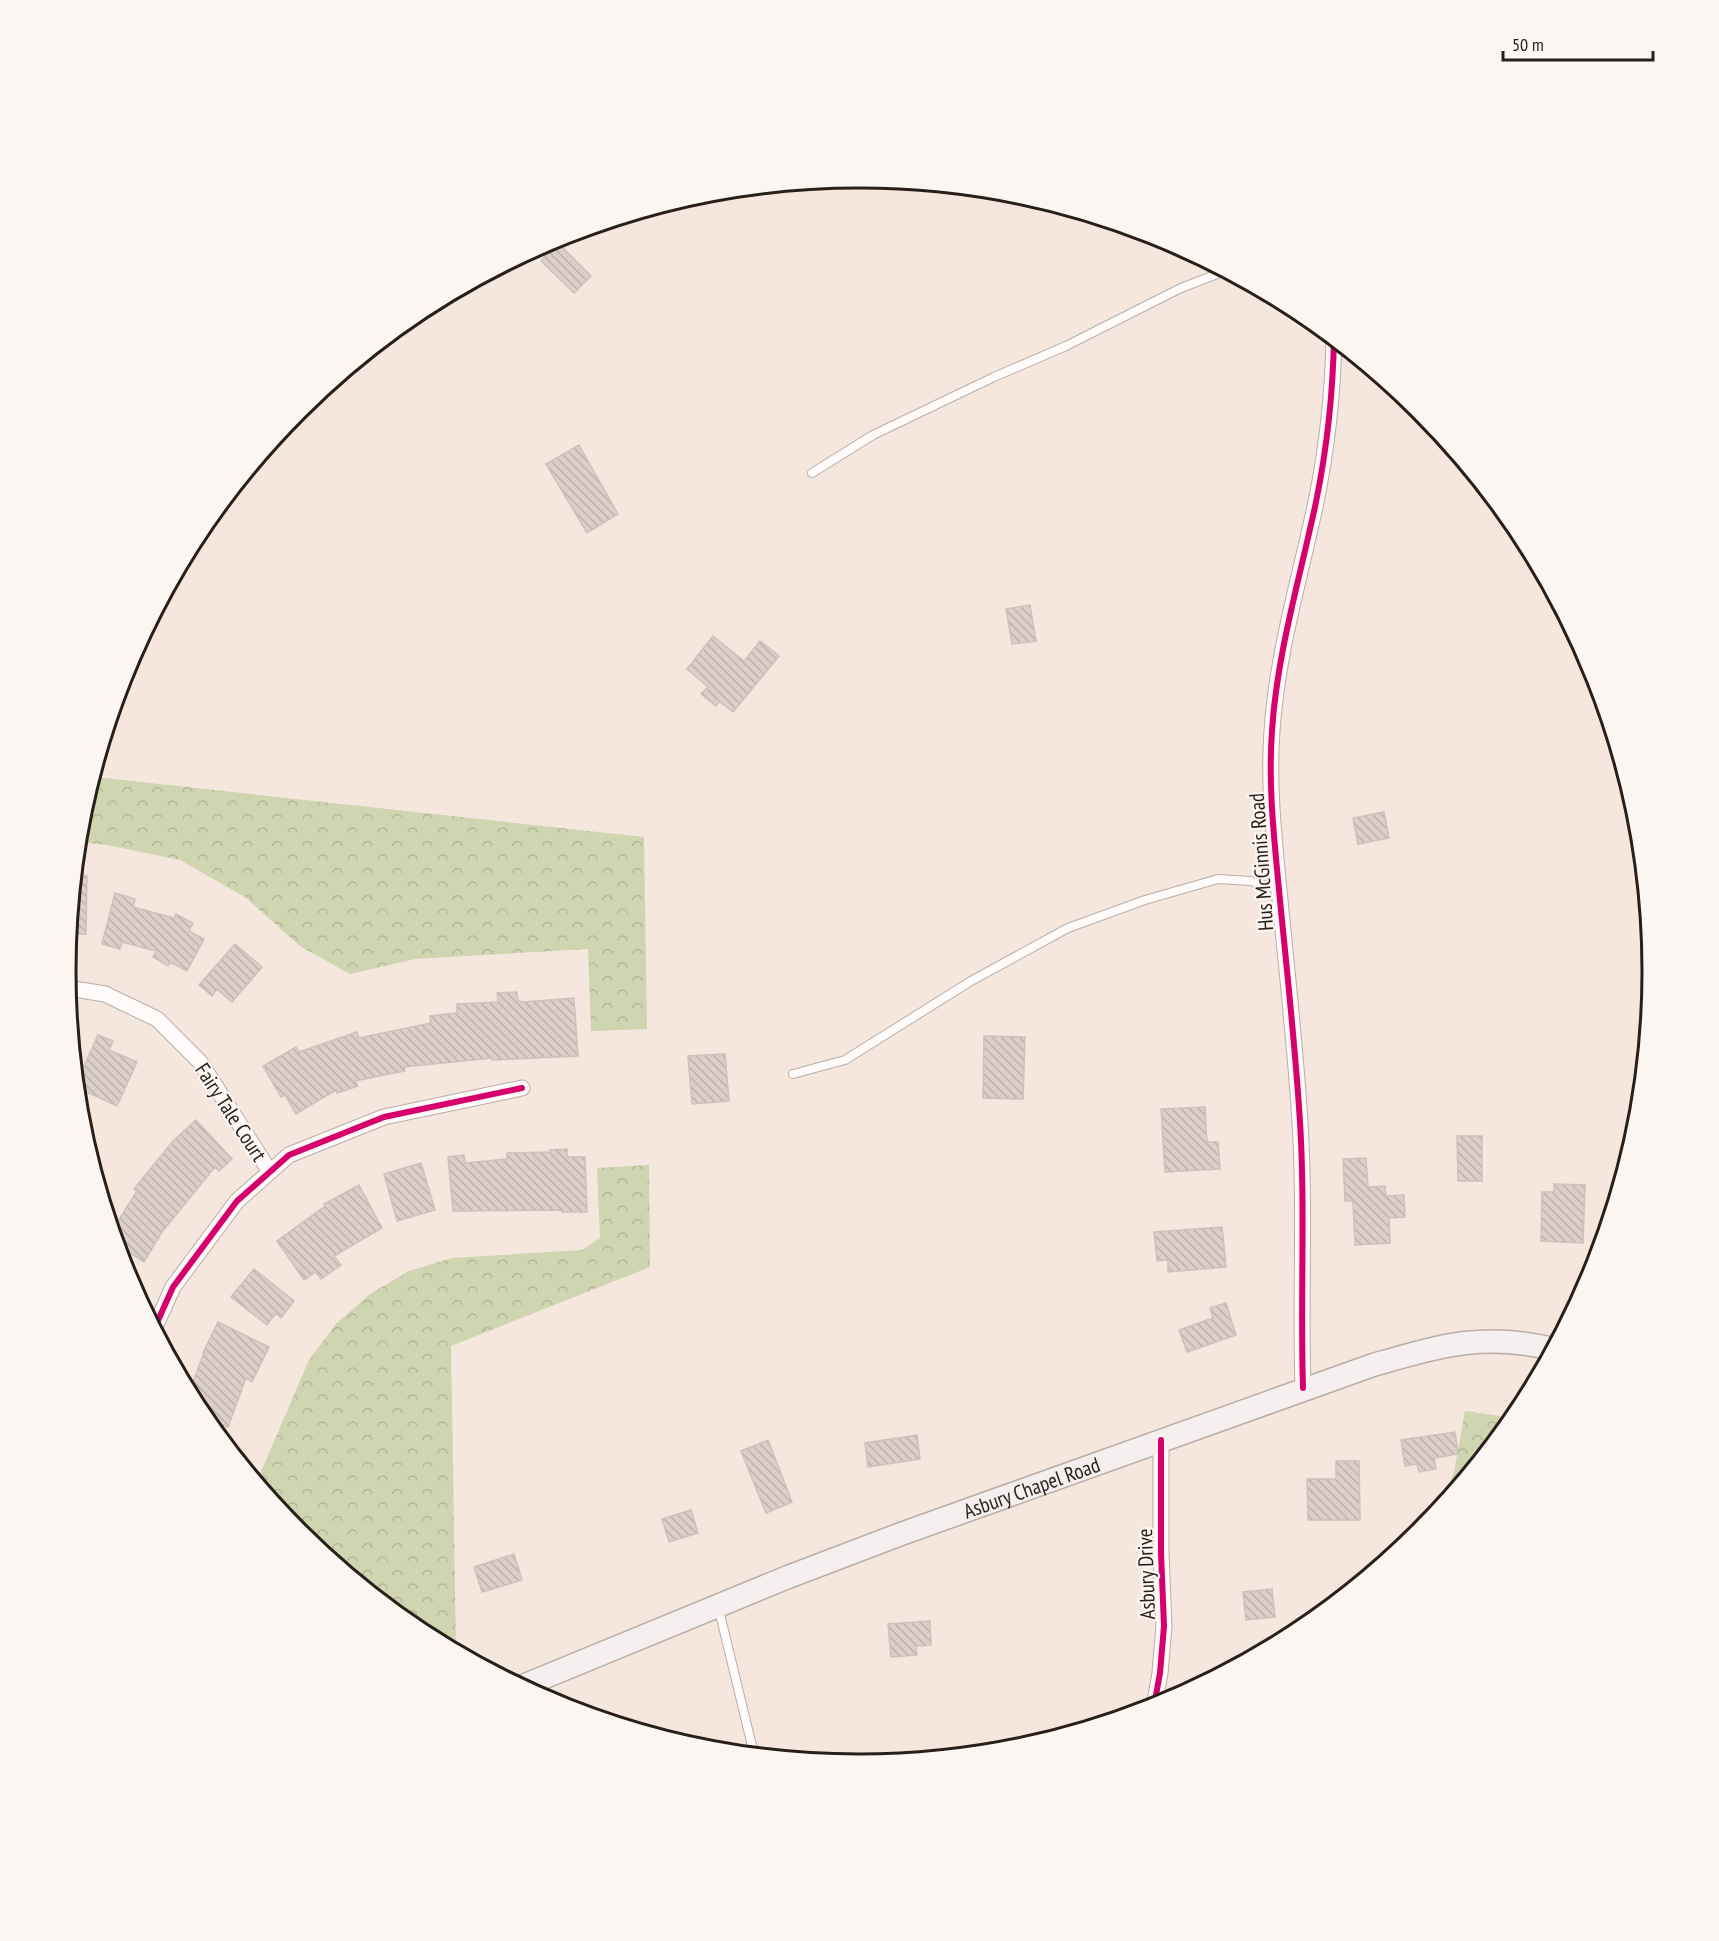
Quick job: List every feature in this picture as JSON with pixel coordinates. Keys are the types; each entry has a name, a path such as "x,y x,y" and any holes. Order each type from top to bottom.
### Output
{"main road":[{"name":"Asbury Chapel Road","path":"533,1682 788,1576 1303,1388 1440,1346 1498,1340 1546,1348"}],"street":[{"name":"Hus McGinnis Road","path":"1303,1388 1299,1108 1274,832 1271,764 1273,722 1286,633 1316,500 1326,441 1333,347"},
{"name":"Fairy Tale Court","path":"77,989 105,994 157,1019 200,1062 270,1172"},
{"path":"158,1320 173,1287 237,1201 289,1155 384,1117 522,1088"},
{"name":"Asbury Drive","path":"1156,1695 1164,1626 1161,1553 1161,1440"}],"lane":[{"path":"812,473 873,435 1065,346 1181,288 1217,274"},
{"path":"793,1074 845,1060 971,981 1068,928 1145,900 1218,879 1250,881 1279,889"},
{"path":"718,1606 752,1746"}],"green space":[{"path":"101,778 644,837 647,1029 591,1031 588,949 415,959 350,974 300,946 245,897 180,860 88,843"},
{"path":"649,1165 650,1267 451,1346 456,1642 424,1622 343,1559 306,1524 260,1474 309,1360 336,1324 370,1294 409,1271 452,1258 582,1250 600,1238 597,1168"},
{"path":"1465,1411 1503,1416 1449,1485"}],"building":[{"path":"561,246 591,276 574,293 541,261 550,251"},
{"path":"579,445 618,514 587,533 546,464"},
{"path":"1030,605 1036,641 1012,644 1006,609"},
{"path":"713,636 744,661 760,641 779,656 733,712 719,701 716,706 701,694 708,687 687,669"},
{"path":"1384,812 1389,838 1358,844 1353,818"},
{"path":"82,876 87,876 86,934 77,934"},
{"path":"115,893 135,899 133,907 174,918 176,914 193,923 189,931 204,939 187,971 170,962 168,966 153,957 156,951 122,942 120,949 102,944"},
{"path":"235,944 262,967 232,1002 217,989 212,996 199,985"},
{"path":"517,992 518,1001 523,1002 574,998 578,1056 492,1060 492,1058 404,1067 405,1071 355,1081 358,1086 337,1093 336,1090 296,1114 285,1095 281,1097 263,1066 296,1047 299,1052 357,1032 359,1038 431,1023 430,1016 457,1013 457,1004 498,1002 497,993"},
{"path":"98,1035 113,1041 109,1050 137,1062 117,1106 86,1092 83,1069"},
{"path":"984,1036 1025,1037 1023,1099 983,1098"},
{"path":"725,1054 729,1101 692,1104 688,1056"},
{"path":"1205,1107 1207,1142 1218,1142 1220,1169 1165,1172 1161,1109"},
{"path":"196,1120 232,1159 219,1171 215,1167 162,1232 144,1262 129,1252 118,1221 137,1191 134,1189 173,1141"},
{"path":"1457,1136 1482,1136 1482,1181 1458,1181"},
{"path":"567,1149 567,1157 585,1157 587,1212 562,1212 562,1210 453,1211 448,1157 464,1155 465,1163 507,1159 507,1153 551,1152 550,1150"},
{"path":"1366,1158 1368,1187 1385,1186 1386,1196 1404,1195 1405,1217 1389,1218 1390,1243 1355,1245 1353,1201 1345,1201 1343,1159"},
{"path":"421,1163 435,1210 397,1221 384,1174"},
{"path":"1554,1184 1585,1185 1583,1243 1541,1241 1542,1192 1554,1192"},
{"path":"359,1185 382,1228 334,1256 341,1265 321,1279 316,1272 304,1280 277,1241 325,1206 324,1204"},
{"path":"1222,1227 1226,1267 1168,1272 1168,1260 1157,1261 1154,1232"},
{"path":"254,1269 294,1301 281,1318 276,1313 267,1325 231,1297"},
{"path":"1226,1303 1236,1335 1187,1352 1179,1330 1213,1318 1210,1308"},
{"path":"218,1322 269,1347 252,1382 246,1378 228,1427 222,1424 193,1382 203,1353"},
{"path":"1455,1432 1458,1454 1434,1458 1436,1469 1419,1472 1417,1464 1405,1466 1401,1440"},
{"path":"917,1435 920,1459 868,1467 865,1443"},
{"path":"768,1440 792,1502 766,1513 741,1451"},
{"path":"1336,1461 1359,1461 1360,1520 1308,1520 1307,1479 1336,1479"},
{"path":"691,1510 698,1533 669,1542 662,1519"},
{"path":"514,1554 522,1580 482,1592 474,1567"},
{"path":"1272,1589 1275,1617 1246,1620 1243,1592"},
{"path":"930,1621 931,1645 916,1646 917,1655 891,1657 888,1624"}],"cycle path":[{"path":"1303,1388 1301,1142 1271,791 1271,751 1275,702 1284,644 1323,461 1331,400 1334,347"},
{"path":"158,1320 173,1287 237,1201 289,1155 384,1117 522,1088"},
{"path":"1156,1695 1164,1626 1161,1553 1161,1440"}]}
